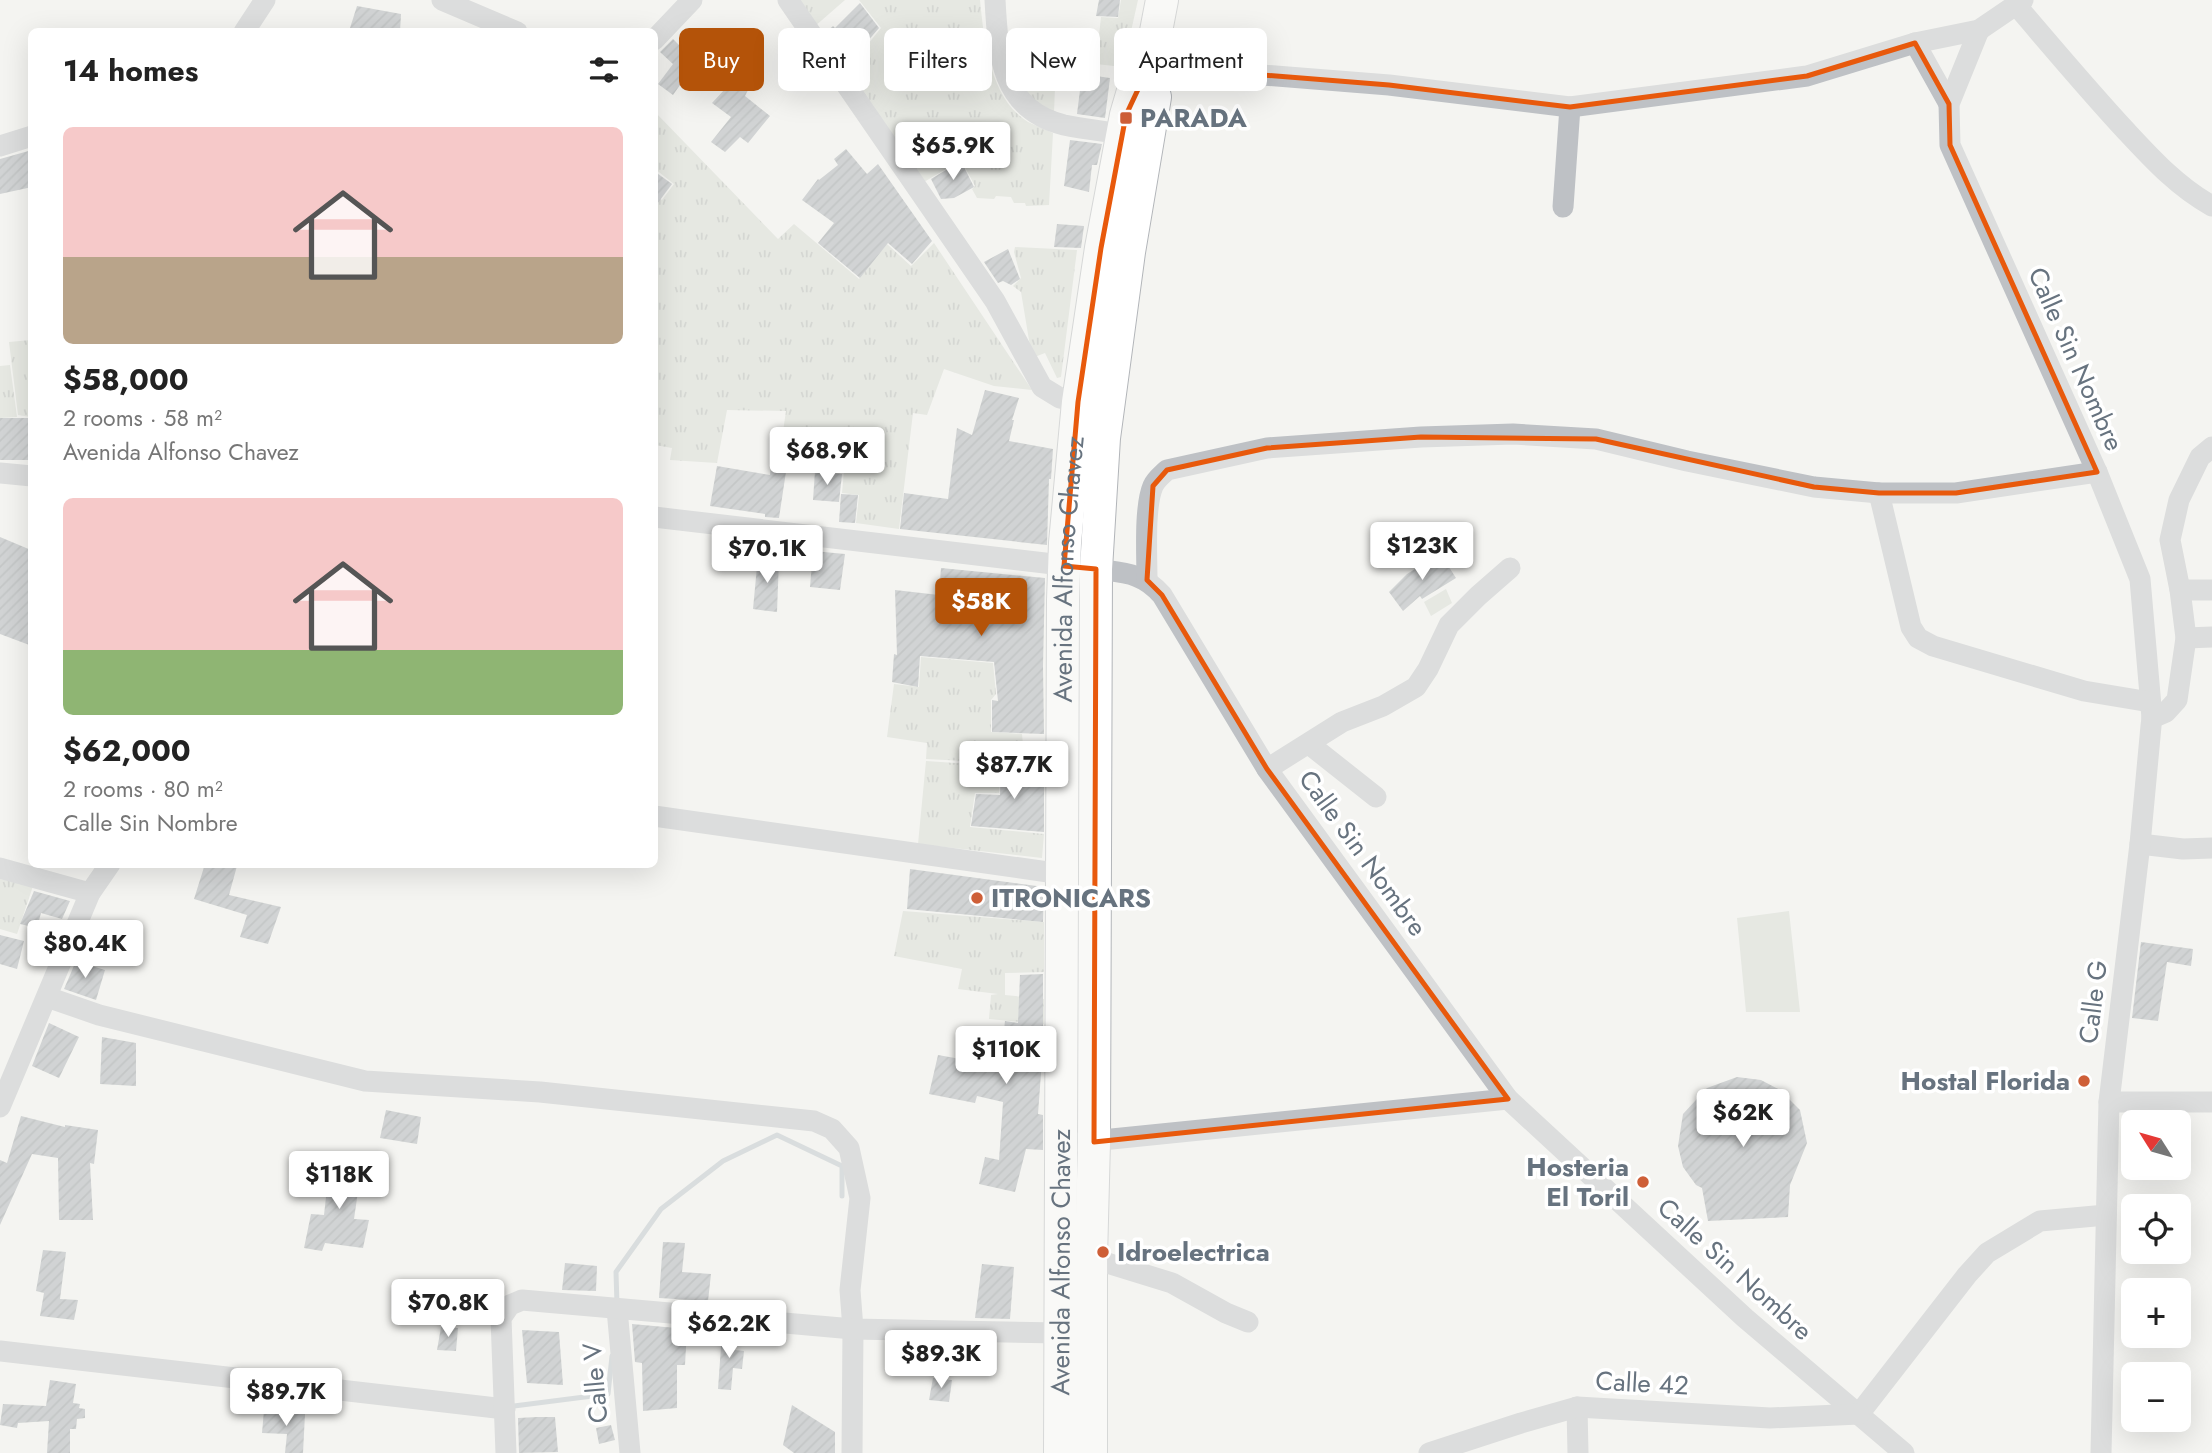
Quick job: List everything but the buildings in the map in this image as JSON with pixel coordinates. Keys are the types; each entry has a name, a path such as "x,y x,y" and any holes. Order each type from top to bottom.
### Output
{"main road":[{"name":"Avenida Alfonso Chavez","path":"1156,28 1162,0"},
{"name":"Avenida Alfonso Chavez","path":"1060,1453 1064,566 1078,402 1101,248 1122,134 1133,91"},
{"name":"Avenida Alfonso Chavez","path":"1091,1453 1096,569 1104,438 1129,252 1155,97 1154,91"}],"street":[{"path":"247,28 265,0"},
{"path":"442,0 508,28"},
{"path":"658,36 692,0"},
{"path":"788,0 995,301 1042,387 1060,398 1078,402"},
{"path":"995,0 997,39 1005,76 1019,100 1031,111 1064,125 1122,134"},
{"path":"1267,77 1388,85 1570,107 1807,76 1915,43 1979,30 2020,2 2092,94 2155,162 2191,195 2212,206"},
{"name":"Calle Sin Nombre","path":"1979,30 1949,104 1950,145 2096,472 2140,579 2151,716"},
{"path":"1915,43 1949,104"},
{"path":"1563,207 1570,107"},
{"path":"0,146 28,137"},
{"path":"658,517 1096,569 1136,575 1147,580 1150,495 1158,479 1167,470 1267,448 1422,437 1513,434 1596,439 1814,487 1879,493 1956,493 2096,472"},
{"path":"1879,493 1911,627 1918,638 1933,646 2084,691 2151,716 2166,712 2177,700 2186,638 2170,540 2179,500 2200,457 2212,447"},
{"path":"0,472 28,475"},
{"name":"Calle Sin Nombre","path":"1268,769 1342,722 1383,706 1416,687 1428,670 1448,625 1510,568"},
{"name":"Calle Sin Nombre","path":"1147,580 1162,595 1268,769 1508,1099 1745,1318 1904,1453"},
{"path":"2180,590 2212,590"},
{"path":"2186,638 2212,637"},
{"name":"Calle G","path":"2101,1453 2109,1102 2140,844 2151,716"},
{"name":"Calle Sin Nombre","path":"1309,744 1376,797"},
{"path":"658,817 1062,874"},
{"path":"2140,844 2183,849 2212,848"},
{"path":"3,1094 90,893 107,868"},
{"path":"0,869 90,893"},
{"path":"47,997 99,1015 365,1082 540,1091 814,1121 832,1129 849,1148 860,1198 850,1290 853,1329 852,1453"},
{"path":"1061,1142 1094,1142 1508,1099"},
{"path":"2109,1102 2212,1102"},
{"path":"1859,1414 1987,1253 2040,1221 2106,1215"},
{"path":"1091,1258 1172,1283 1248,1322"},
{"path":"506,1453 501,1318 510,1306 522,1300 853,1329 1060,1333"},
{"name":"Calle V","path":"617,1309 630,1453"},
{"path":"0,1351 505,1409"},
{"path":"1577,1407 1578,1453"},
{"name":"Calle 42","path":"1429,1453 1577,1407 1770,1418 1859,1414"}],"highlighted area":[{"path":"1915,43 1949,104 1950,145 2097,472 1956,493 1879,493 1814,487 1596,439 1421,437 1267,448 1167,470 1153,486 1147,580 1162,595 1267,769 1508,1099 1094,1142 1096,569 1064,566 1078,402 1101,248 1126,115 1149,66 1389,85 1570,107 1807,76"}],"green space":[{"path":"796,0 845,0 814,27"},
{"path":"859,0 980,0 983,28 884,28 884,91 992,91 992,70 1005,99 1015,112 1028,122 1053,133 1049,205 1026,206 1025,203 1014,203 1011,197 977,198 972,189 975,186 961,160 919,185 854,91 870,91 870,42 881,28"},
{"path":"1121,0 1138,0 1132,28 1114,28 1114,66 1100,64 1101,17 1118,18"},
{"path":"1016,91 1055,91 1054,112"},
{"path":"658,115 778,239 794,224 859,279 887,244 911,266 934,243 1032,390 994,386 944,369 927,415 913,413 899,529 856,523 859,495 842,493 844,471 816,469 818,455 780,452 786,411 727,410 717,463 670,460 672,448 658,446 658,198 662,200 674,184 658,171"},
{"path":"1015,247 1077,250 1061,377 1057,378 1045,353 1032,358 1021,292 1013,286 1021,278"},
{"path":"28,340 28,417 18,415 9,342"},
{"path":"10,365 17,417 0,418 0,366"},
{"path":"1446,589 1452,603 1431,616 1424,602"},
{"path":"921,657 993,663 996,694 991,700 991,732 1022,734 1023,745 1046,744 1044,765 926,759 927,743 887,737 894,684 919,687"},
{"path":"926,761 999,766 999,793 975,793 970,827 1044,834 1042,858 918,844"},
{"path":"0,879 33,886 17,934 0,929"},
{"path":"903,911 1044,922 1044,972 1005,973 1005,995 1044,999 1044,1024 989,1019 991,995 998,994 958,989 962,969 894,956"},
{"path":"1789,911 1800,1012 1746,1012 1737,918"}],"waterway":[{"path":"617,1305 616,1272 661,1209 723,1161 777,1135 842,1166 842,1196"},
{"path":"511,1409 514,1406 608,1394 612,1356"}],"place":[{"name":"PARADA","path":"1126,118"},
{"name":"ITRONICARS","path":"977,898"},
{"name":"Hostal Florida","path":"2084,1081"},
{"name":"Hosteria El Toril","path":"1643,1182"},
{"name":"Idroelectrica","path":"1103,1252"}]}
